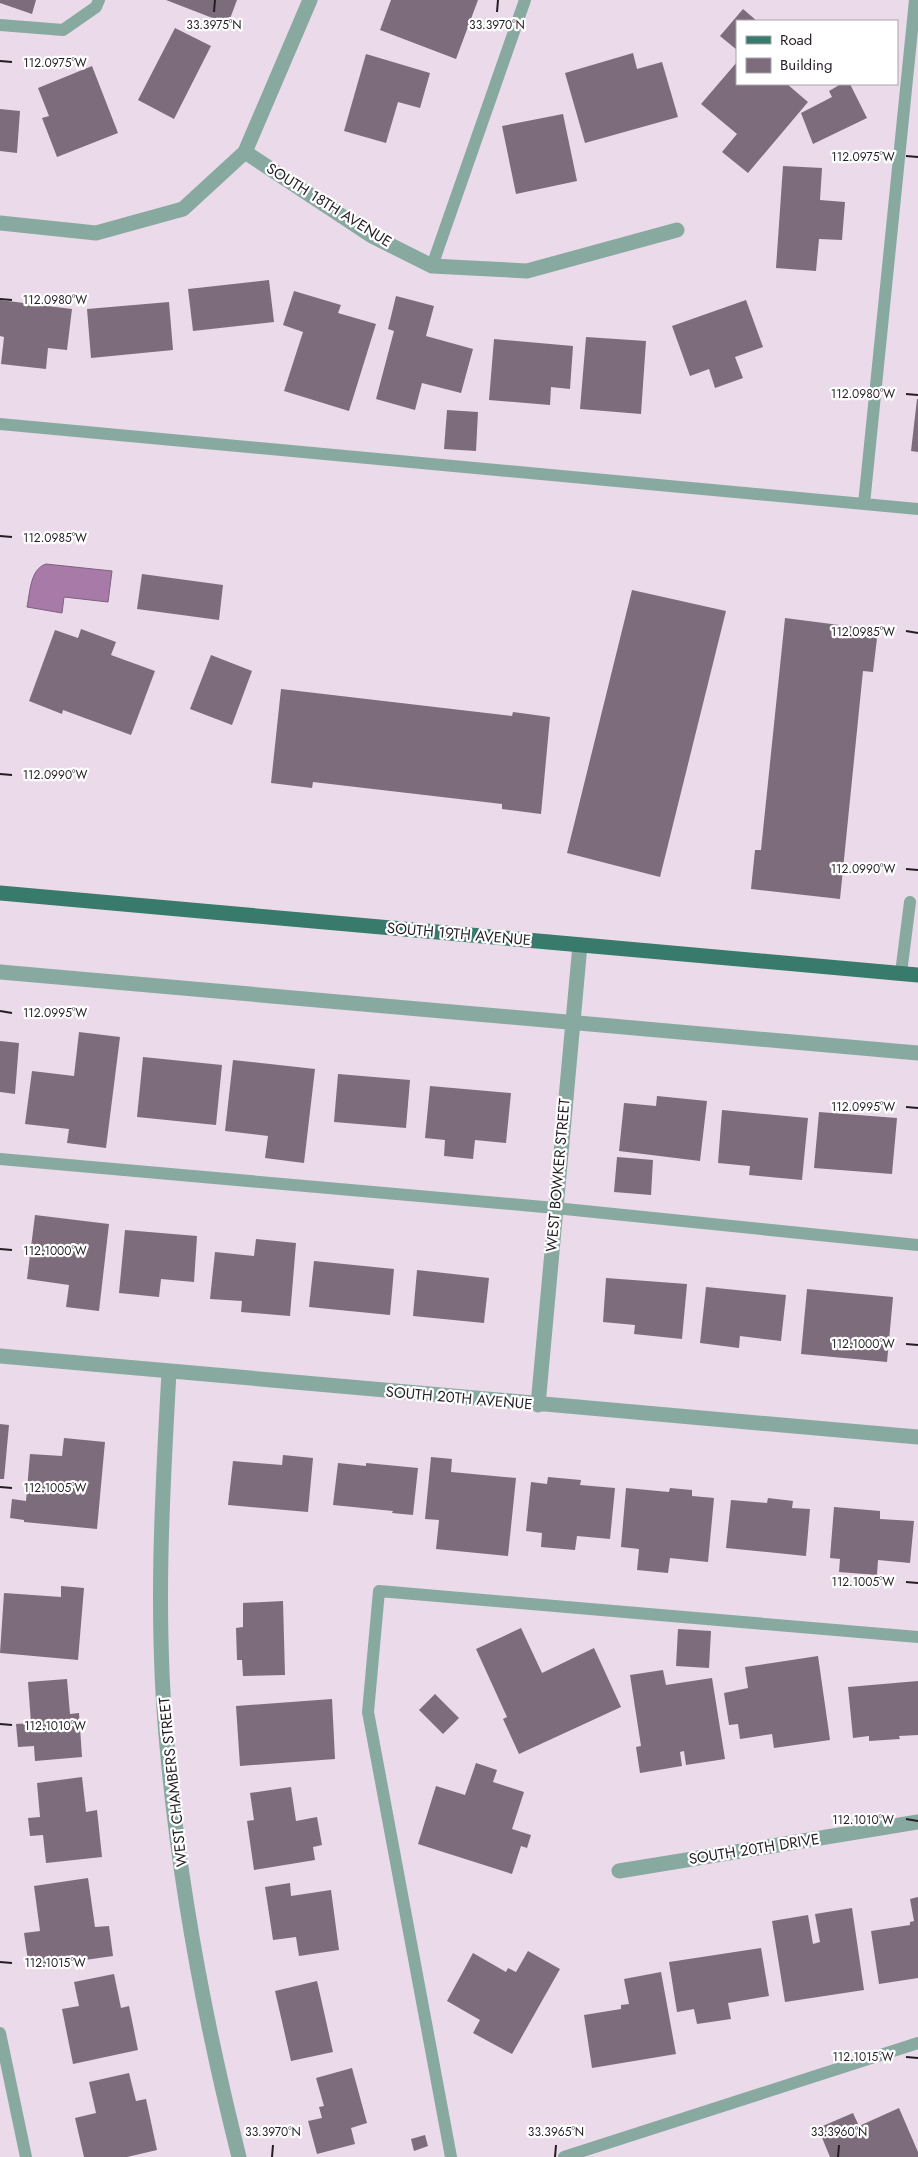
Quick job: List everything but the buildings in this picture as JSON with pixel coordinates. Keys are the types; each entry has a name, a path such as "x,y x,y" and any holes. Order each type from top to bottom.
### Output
{"main road":[{"name":"SOUTH 19TH AVENUE","path":"0,894 918,975"}],"street":[{"path":"0,223 96,233 183,209 245,152 310,0"},
{"name":"SOUTH 18TH AVENUE","path":"245,152 372,236 432,266 527,271 677,230"},
{"name":"WEST BOWKER STREET","path":"538,1405 580,945"},
{"path":"0,972 918,1053"},
{"name":"SOUTH 20TH AVENUE","path":"0,1356 538,1405 918,1436"},
{"name":"WEST CHAMBERS STREET","path":"169,1372 161,1534 166,1745 184,1893 206,2015 239,2157"},
{"name":"SOUTH 20TH DRIVE","path":"619,1871 918,1822"}],"lane":[{"path":"0,25 63,30 96,7 98,0"},
{"path":"432,266 525,0"},
{"path":"864,504 915,0"},
{"path":"0,424 918,509"},
{"path":"901,974 910,902"},
{"path":"0,1159 555,1208 918,1245"},
{"path":"451,2157 368,1712 378,1591 918,1637"},
{"path":"0,2033 26,2157"},
{"path":"564,2157 918,2042"}],"shaded area":[{"path":"46,564 112,571 108,602 64,597 62,613 27,607 34,576"}]}
